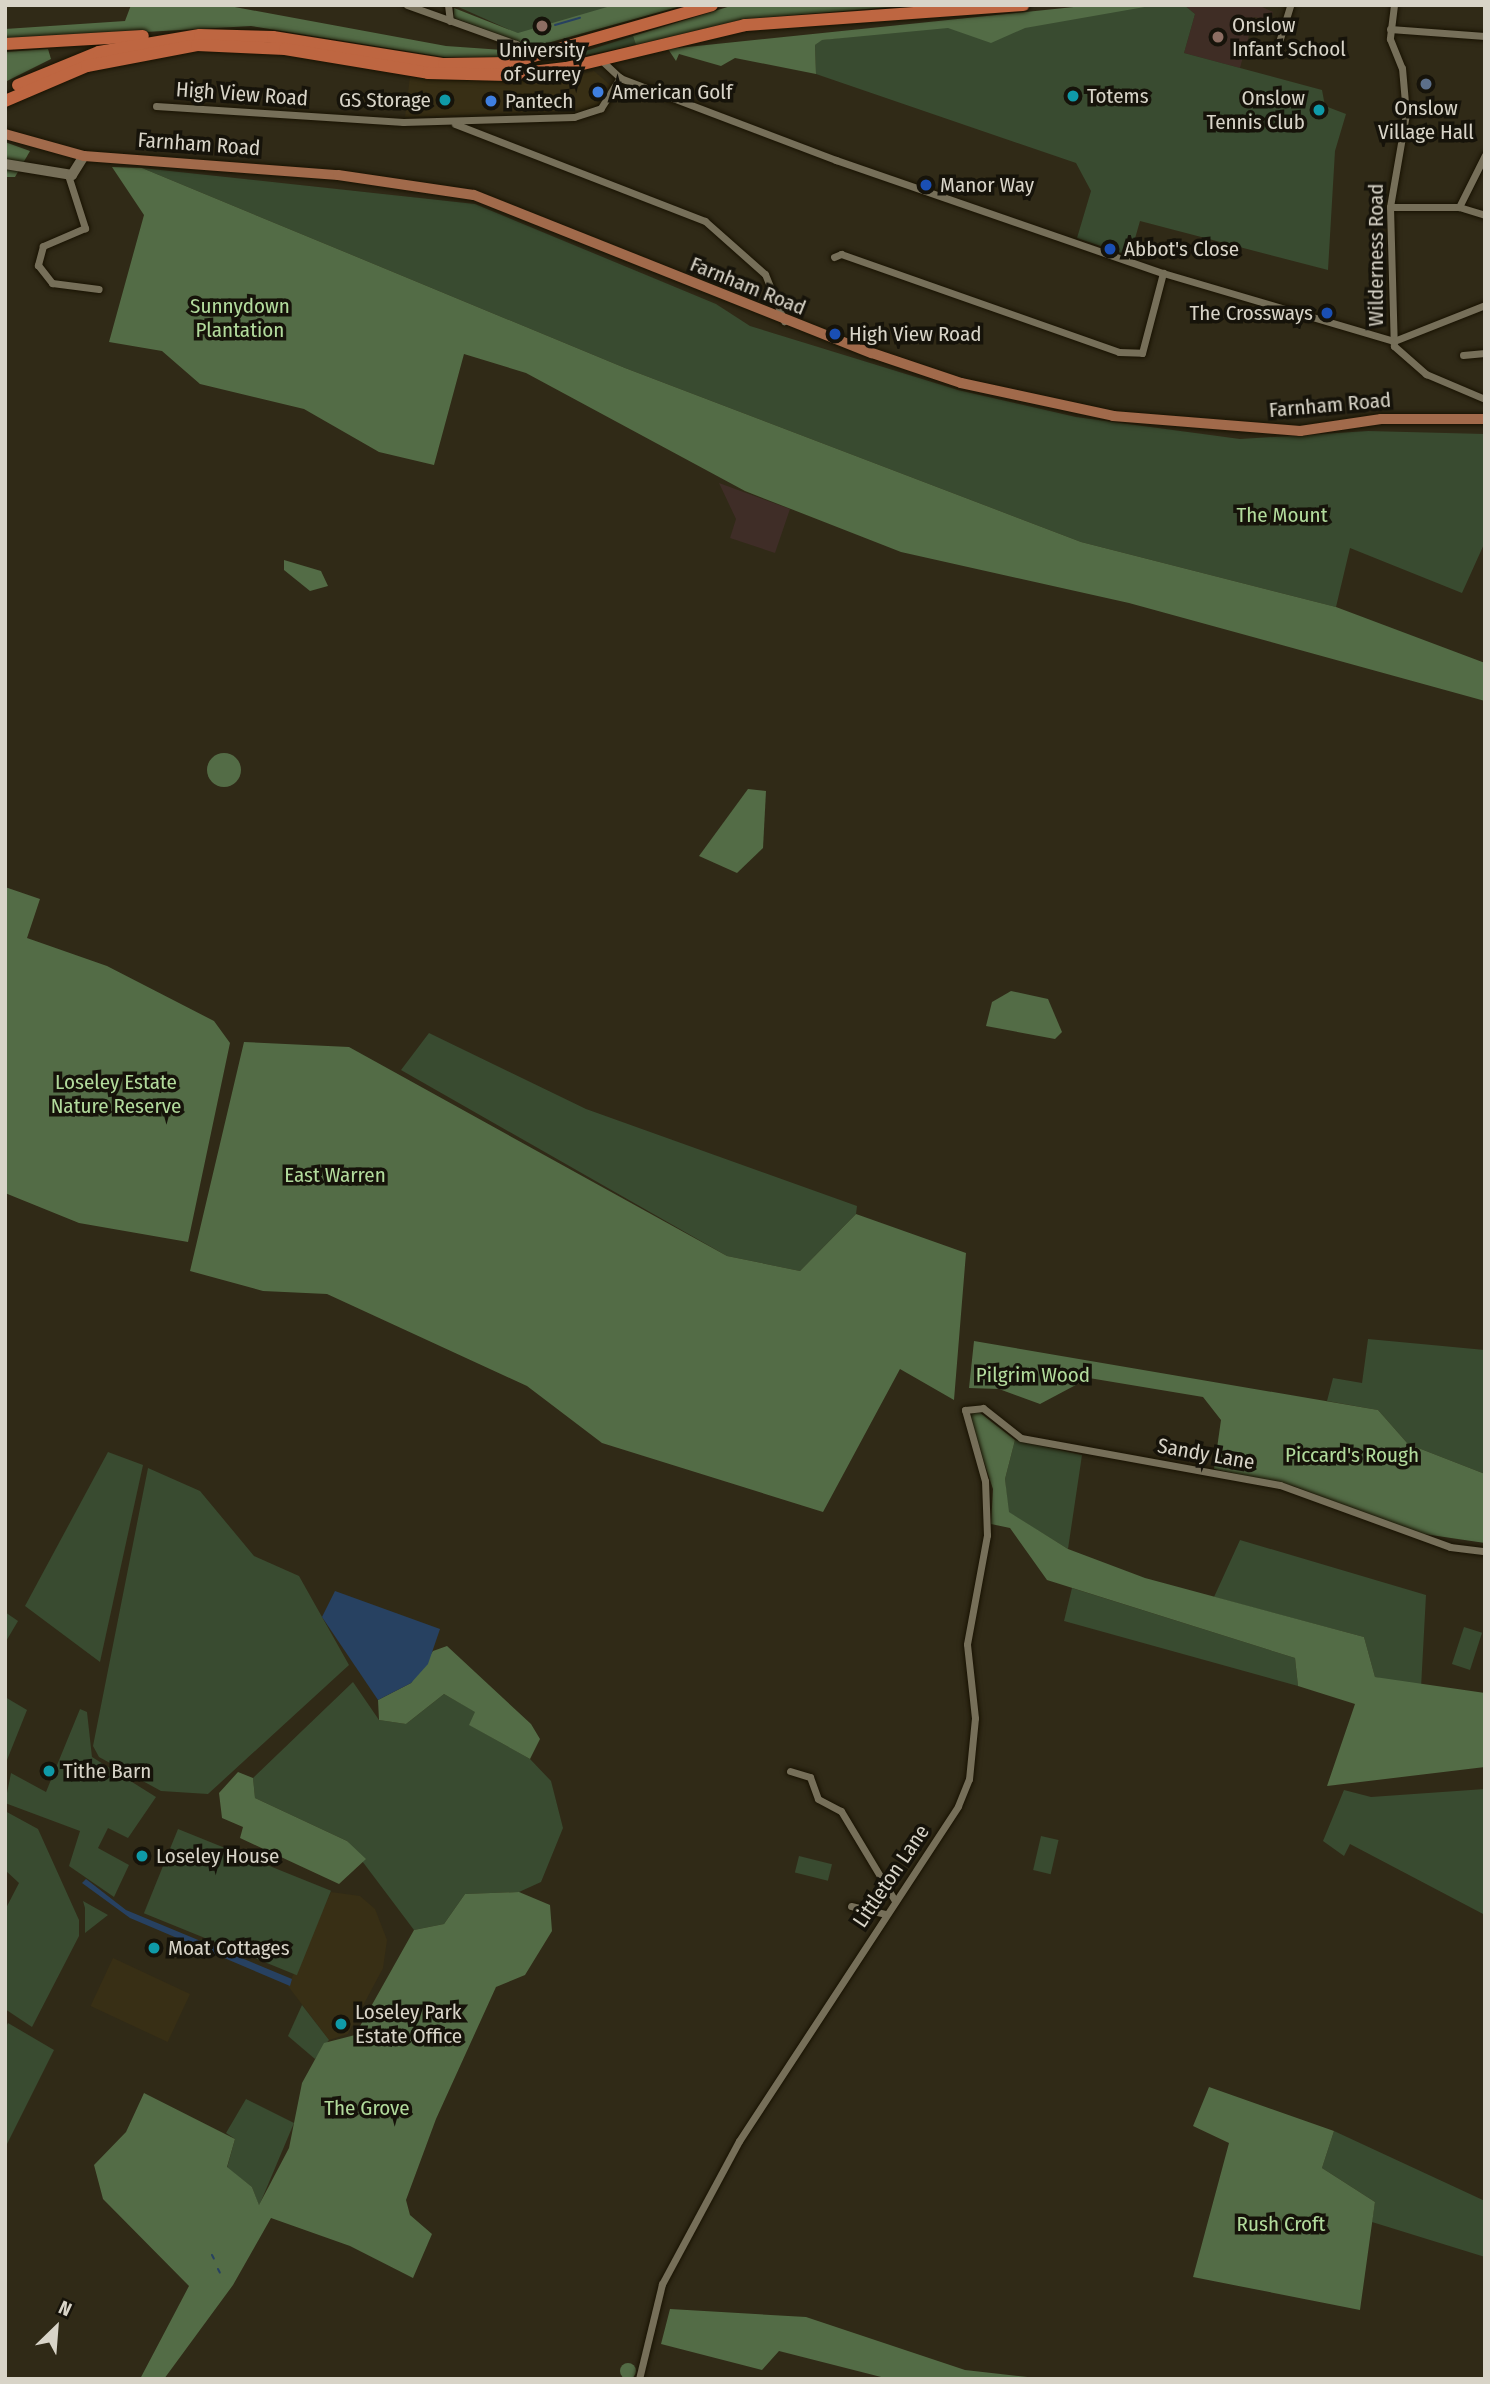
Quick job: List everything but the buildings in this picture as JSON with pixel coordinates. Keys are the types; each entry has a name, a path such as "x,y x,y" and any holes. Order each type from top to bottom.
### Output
{"highway":[{"path":"5,44 186,36 273,37 444,64 527,67 712,5"},
{"path":"5,101 105,61 206,44 285,49 428,73 601,60 745,25 1023,5"},
{"path":"5,92 99,52 186,36"}],"main road":[{"name":"Farnham Road","path":"5,134 84,156 326,174 474,195 785,321 961,383 1155,422 1300,431 1381,419 1485,419"}],"street":[{"path":"407,5 516,44 527,67"},
{"path":"448,5 450,21"},
{"path":"1279,42 1290,5"},
{"path":"1394,5 1390,29 1485,36"},
{"name":"Wilderness Road","path":"1390,29 1406,114 1394,170 1390,207 1394,341"},
{"path":"601,60 620,78 1164,273 1338,322 1394,341 1426,374 1485,398"},
{"name":"High View Road","path":"156,106 452,123 584,116 607,102 620,78"},
{"path":"480,134 482,121"},
{"name":"High View Road","path":"452,123 723,231 765,274 785,321"},
{"path":"1459,207 1485,155"},
{"path":"5,164 68,175 81,170 84,156"},
{"path":"68,175 85,228 43,246 38,265 52,283 99,289"},
{"path":"1390,207 1459,207 1485,215"},
{"path":"834,257 841,254 1119,352 1142,353 1164,273"},
{"path":"1394,341 1485,305"},
{"path":"1463,355 1485,353"},
{"name":"Sandy Lane","path":"965,1410 983,1408 1021,1438 1280,1485 1450,1546 1485,1552"},
{"name":"Littleton Lane","path":"639,2379 651,2314 740,2141 885,1914 958,1806 974,1743 967,1644 987,1535 985,1481 965,1410"},
{"path":"790,1771 810,1777 818,1799 841,1811 895,1901"},
{"path":"851,1906 885,1914"}],"shaded area":[{"name":"Onslow Infant School","path":"1184,5 1258,5 1273,12 1271,21 1254,17 1240,68 1184,53 1195,14"},
{"path":"594,71 611,86 601,103 586,110 405,117 410,77 549,82"},
{"path":"719,483 790,509 775,553 730,538 736,519"},
{"path":"331,1892 360,1896 375,1909 387,1940 383,1968 348,2034 329,2040 288,1986"},
{"path":"113,1958 190,1994 168,2042 91,2006"}],"green space":[{"path":"131,5 224,5 446,46 516,51 505,57 444,57 251,26 5,40 5,29 125,21"},
{"name":"University of Surrey","path":"454,5 662,5 535,41"},
{"path":"614,5 685,5 533,47 454,18 454,8 518,33"},
{"path":"734,5 914,5 746,19 636,45 633,36"},
{"path":"1093,5 1156,5 1025,28 991,43 948,28 822,40 815,45 816,74 735,58 721,66 679,54 676,61 668,49"},
{"path":"1113,5 1184,5 1195,14 1184,53 1322,90 1325,106 1346,114 1335,151 1328,270 1140,221 1130,256 1077,238 1091,191 1076,163 816,74 815,45 821,40"},
{"path":"633,36 636,45 571,58 570,56"},
{"path":"48,49 51,59 5,82 5,52"},
{"path":"5,142 30,151 15,177 5,177"},
{"name":"Sunnydown Plantation","path":"112,167 142,168 625,368 1081,542 1336,607 1485,663 1485,701 1129,603 901,552 745,491 526,373 464,354 434,465 379,452 304,409 200,384 162,351 109,342 144,215"},
{"name":"The Mount","path":"142,168 475,204 716,304 750,326 958,390 1076,417 1240,439 1368,431 1485,434 1485,542 1462,593 1350,548 1336,607 1081,542 625,368"},
{"path":"284,560 321,571 328,586 310,591 284,570"},
{"path":"224,753 236,758 241,770 236,782 224,787 212,782 207,770 212,758"},
{"path":"748,789 766,791 763,848 737,873 699,856"},
{"name":"Loseley Estate Nature Reserve","path":"5,887 40,899 27,938 107,966 214,1021 230,1043 188,1242 79,1223 5,1193"},
{"path":"1011,991 1048,999 1062,1032 1055,1039 986,1026 992,1002"},
{"path":"429,1033 586,1109 857,1206 856,1214 800,1271 727,1256 401,1070"},
{"name":"East Warren","path":"244,1042 349,1047 727,1256 800,1271 856,1214 966,1253 954,1400 900,1369 823,1512 602,1443 527,1386 327,1294 263,1291 190,1271"},
{"path":"1368,1339 1485,1350 1485,1474 1408,1444 1378,1410 1327,1401 1333,1378 1362,1383"},
{"name":"Piccard's Rough","path":"974,1341 1378,1410 1408,1444 1485,1474 1485,1543 1417,1533 1293,1486 1214,1469 1221,1420 1203,1397 1089,1378 1040,1404 999,1389 969,1388"},
{"path":"979,1412 1015,1440 1005,1479 1009,1512 1068,1549 1145,1578 1364,1637 1375,1677 1485,1693 1485,1767 1327,1786 1355,1704 1298,1686 1295,1658 1047,1580 1010,1528 991,1524 993,1489 968,1414"},
{"path":"1015,1440 1082,1455 1068,1549 1008,1512 1005,1479"},
{"path":"108,1452 143,1465 100,1662 25,1606"},
{"path":"148,1468 200,1491 254,1556 299,1576 349,1665 208,1794 161,1791 99,1757 93,1746"},
{"path":"1240,1540 1426,1595 1421,1688 1375,1677 1364,1637 1214,1597"},
{"path":"1072,1588 1295,1658 1298,1686 1064,1621"},
{"path":"5,1612 18,1621 5,1643"},
{"path":"1464,1627 1482,1633 1470,1670 1452,1664"},
{"path":"447,1646 531,1724 540,1739 530,1759 469,1725 475,1712 444,1694 406,1724 379,1720 378,1700 411,1683 433,1651"},
{"path":"353,1682 379,1720 406,1724 444,1694 476,1712 470,1725 530,1759 551,1781 563,1828 541,1882 519,1892 465,1894 444,1924 414,1930 347,1841 255,1798 253,1778"},
{"path":"5,1697 27,1710 5,1765"},
{"path":"80,1709 87,1712 92,1757 156,1797 128,1838 108,1828 98,1848 129,1865 114,1897 69,1866 80,1831 5,1803 11,1773 46,1792"},
{"path":"238,1772 253,1778 255,1798 347,1841 366,1859 339,1884 240,1838 243,1827 222,1818 219,1793"},
{"path":"1485,1789 1485,1915 1350,1844 1344,1856 1323,1841 1344,1790 1371,1797"},
{"path":"5,1811 38,1829 79,1920 79,1936 32,2027 5,2009 5,1910 19,1883 5,1870"},
{"path":"178,1829 331,1891 297,1975 144,1913"},
{"path":"1041,1836 1059,1840 1051,1874 1033,1870"},
{"path":"799,1856 832,1864 828,1881 795,1872"},
{"name":"The Grove","path":"519,1892 550,1905 552,1931 525,1975 496,1987 436,2119 406,2200 410,2215 432,2234 413,2278 350,2246 271,2218 233,2285 164,2379 140,2379 189,2286 103,2199 94,2165 126,2132 144,2093 235,2139 227,2167 252,2187 259,2205 289,2148 302,2083 324,2043 355,2035 414,1930 444,1924 465,1894"},
{"path":"83,1901 108,1915 85,1933 85,1908"},
{"path":"302,2005 329,2040 315,2059 288,2036"},
{"path":"8,2023 54,2050 5,2148 5,2029"},
{"name":"Rush Croft","path":"1209,2087 1334,2131 1322,2168 1375,2202 1360,2310 1193,2277 1229,2143 1193,2126"},
{"path":"246,2099 294,2123 259,2206 252,2187 227,2168 235,2139 226,2133"},
{"path":"1334,2131 1485,2201 1485,2257 1372,2222 1375,2202 1322,2168"},
{"path":"670,2309 806,2317 965,2370 1046,2379 889,2379 779,2351 762,2370 661,2344"},
{"path":"628,2363 634,2365 634,2377 628,2379 622,2377 620,2371 622,2365"}],"water":[{"path":"335,1591 440,1629 428,1664 411,1683 378,1700 322,1617"},
{"path":"86,1879 126,1910 292,1979 290,1986 130,1918 82,1883"}],"waterway":[{"path":"555,25 580,18"},
{"path":"212,2255 214,2259"},
{"path":"218,2269 220,2273"}],"place":[{"name":"University of Surrey","path":"542,26"},
{"name":"Onslow Infant School","path":"1218,37"},
{"name":"Onslow Village Hall","path":"1426,84"},
{"name":"American Golf","path":"598,92"},
{"name":"Totems","path":"1073,96"},
{"name":"GS Storage","path":"445,100"},
{"name":"Pantech","path":"491,101"},
{"name":"Onslow Tennis Club","path":"1319,110"},
{"name":"Manor Way","path":"926,185"},
{"name":"Abbot's Close","path":"1110,249"},
{"name":"The Crossways","path":"1327,313"},
{"name":"High View Road","path":"835,334"},
{"name":"Tithe Barn","path":"49,1771"},
{"name":"Loseley House","path":"142,1856"},
{"name":"Moat Cottages","path":"154,1948"},
{"name":"Loseley Park Estate Office","path":"341,2024"}],"park label":[{"name":"Pilgrim Wood","path":"1033,1375"}]}
